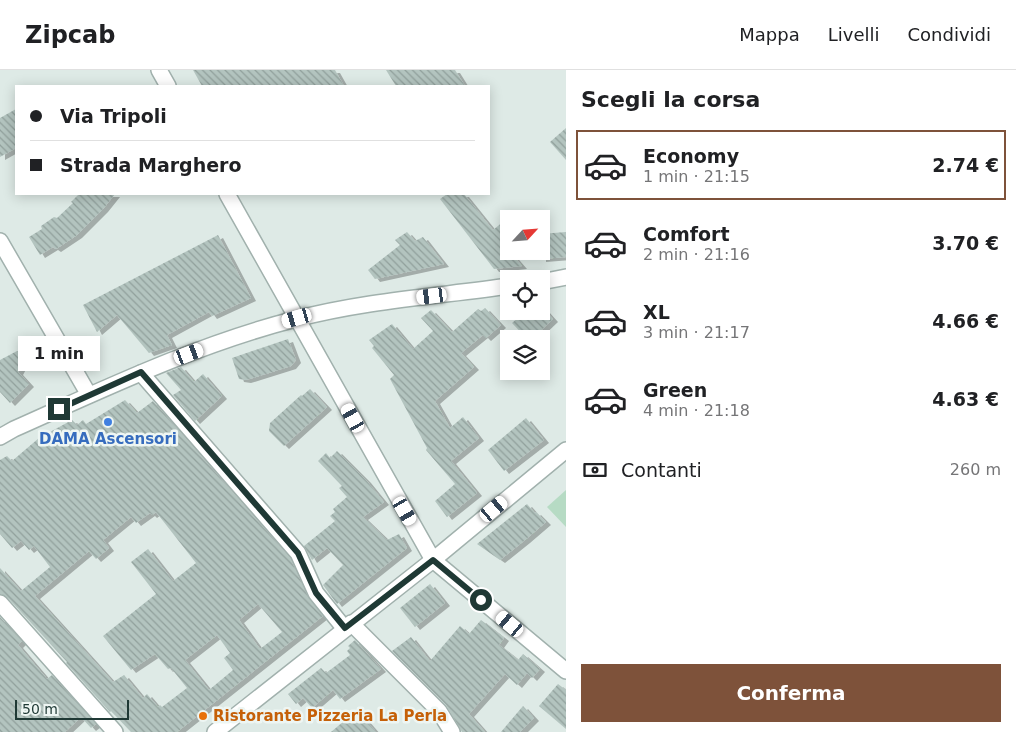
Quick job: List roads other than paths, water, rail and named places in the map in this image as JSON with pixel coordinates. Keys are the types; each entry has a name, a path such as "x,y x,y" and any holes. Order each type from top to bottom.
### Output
{"street":[{"path":"159,70 167,85"},
{"path":"228,195 433,560 566,671"},
{"path":"0,241 89,395"},
{"path":"550,281 566,278"},
{"path":"0,437 141,372 237,336 297,318 355,307 500,287"},
{"path":"141,372 298,553 316,593 348,626 439,711 452,732"},
{"path":"215,732 433,560 566,450"},
{"path":"0,603 115,732"}],"place":[{"name":"DAMA Ascensori","path":"108,422"},
{"name":"Ristorante Pizzeria La Perla","path":"203,716"}]}
